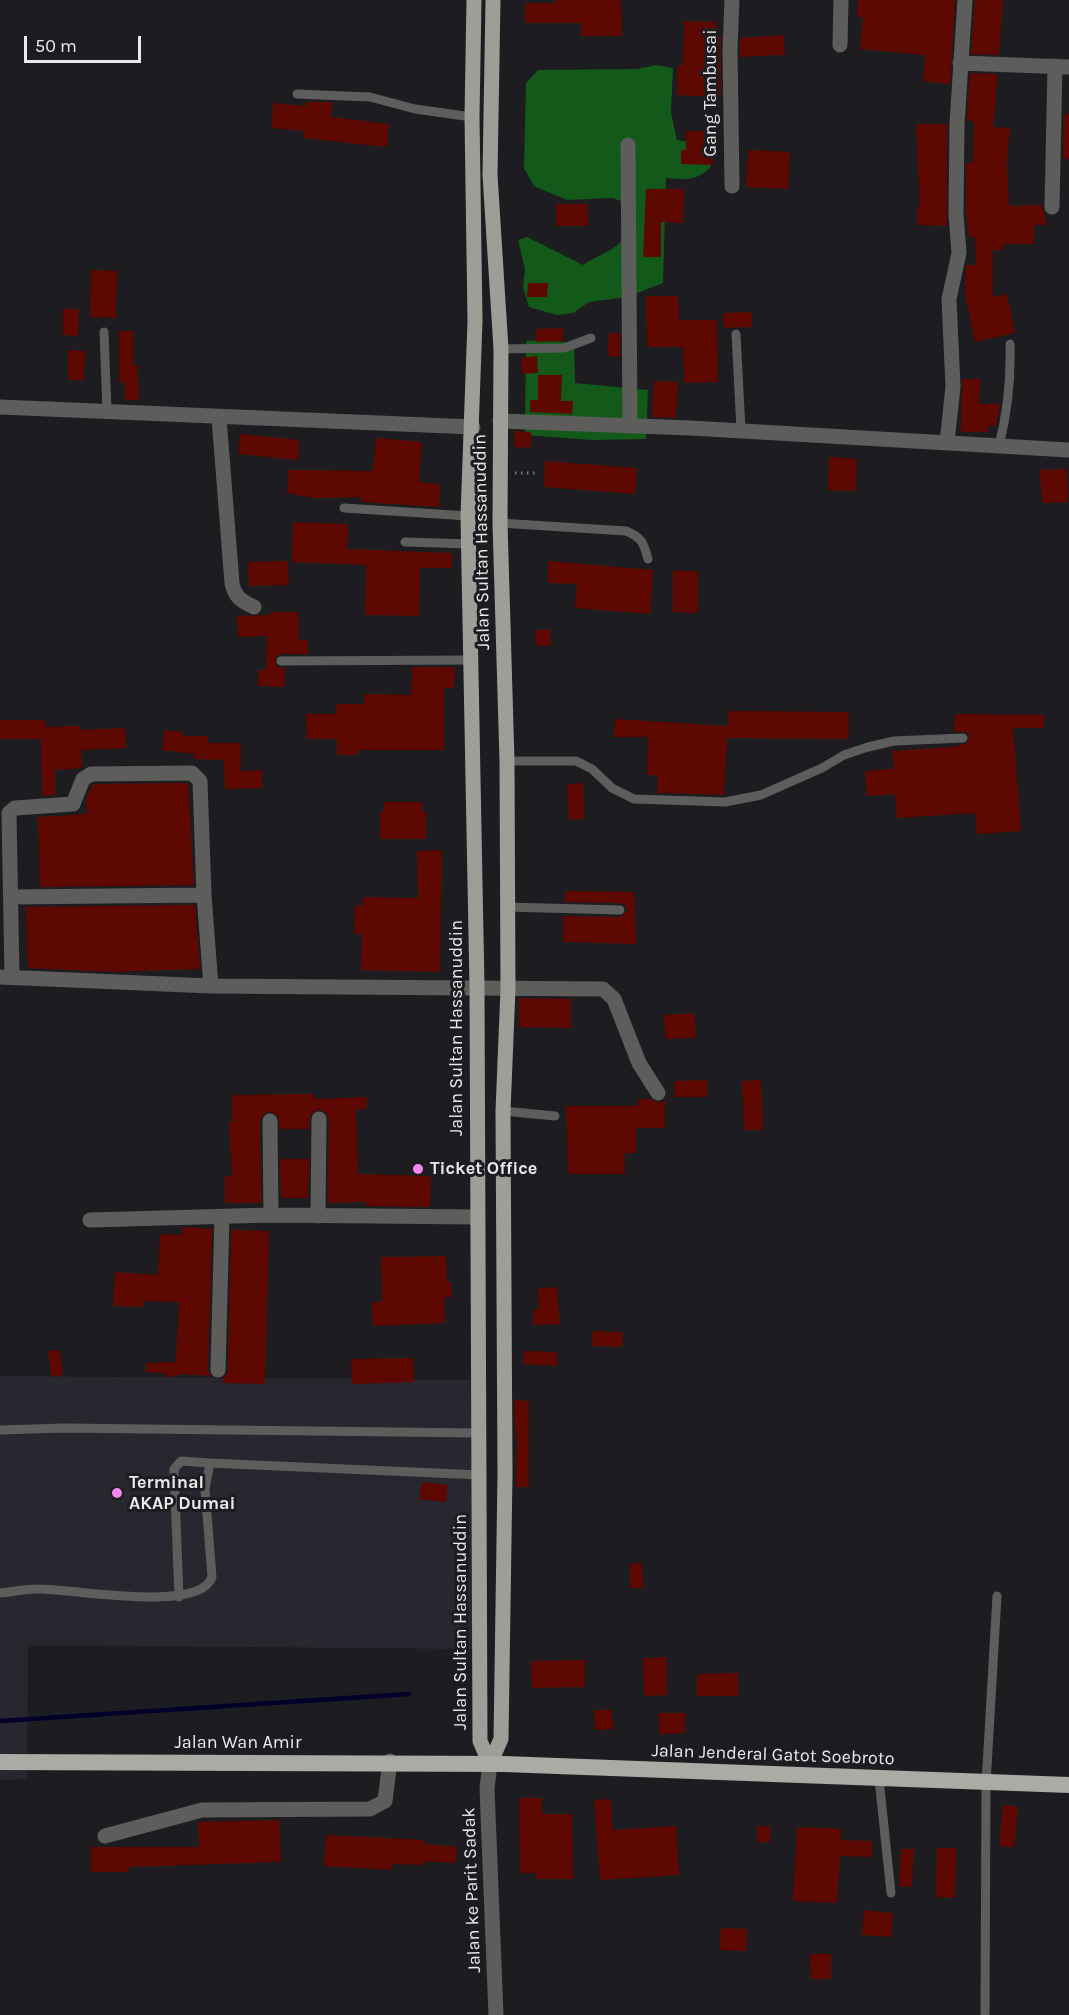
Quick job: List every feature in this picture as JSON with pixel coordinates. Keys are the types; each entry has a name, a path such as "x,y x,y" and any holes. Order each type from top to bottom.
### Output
{"highway":[{"name":"Jalan Wan Amir","path":"0,1762 390,1761 483,1764"},
{"name":"Jalan Jenderal Gatot Soebroto","path":"483,1764 986,1784 1069,1785"}],"main road":[{"name":"Jalan Sultan Hassanuddin","path":"474,0 472,117 475,321 473,427 468,516 473,660 477,987 476,1217 480,1475 480,1741 483,1764"},
{"name":"Jalan Sultan Hassanuddin","path":"483,1764 501,1739 505,1474 503,1111 508,989 507,761 499,474 501,349 490,176 493,0"},
{"path":"475,321 500,322"},
{"path":"479,1433 504,1431"},
{"path":"480,1475 505,1474"}],"street":[{"name":"Gang Tambusai","path":"732,0 732,186"},
{"path":"840,45 841,0"},
{"path":"947,442 953,387 949,299 957,275 959,254 956,203 960,63 965,0"},
{"path":"960,63 1062,67 1051,145 1052,207"},
{"path":"628,145 630,425"},
{"path":"0,407 473,427"},
{"path":"219,418 232,584 234,593 240,600 254,607"},
{"path":"500,421 741,430 1069,450"},
{"path":"211,986 204,895 200,781 192,773 91,774 83,779 73,804 11,811 8,816 11,897 6,977 211,986 603,989 608,992 639,1063 658,1093"},
{"path":"11,897 204,895"},
{"path":"318,1216 320,1119"},
{"path":"270,1121 272,1215"},
{"path":"90,1220 272,1215 476,1217"},
{"path":"218,1370 222,1217"},
{"path":"105,1836 202,1810 370,1809 384,1801 390,1761"},
{"name":"Jalan ke Parit Sadak","path":"483,1764 487,1788 496,2015"}],"lane":[{"path":"297,94 370,97 416,109 472,117"},
{"path":"104,333 107,412"},
{"path":"736,334 741,430"},
{"path":"501,349 564,348 591,338"},
{"path":"999,445 1008,412 1011,382 1010,344"},
{"path":"344,508 468,516"},
{"path":"500,523 626,531 637,535 644,542 648,559"},
{"path":"405,542 470,544"},
{"path":"281,661 473,660"},
{"path":"507,761 576,761 592,769 612,788 634,799 725,802 761,795 822,768 844,755 868,747 894,741 963,738"},
{"path":"506,907 620,910"},
{"path":"503,1111 555,1116"},
{"path":"0,1430 64,1428 479,1433"},
{"path":"179,1597 174,1469 181,1461 480,1475"},
{"path":"0,1593 37,1589 179,1597 204,1589 212,1577 205,1490 210,1464"},
{"path":"984,2015 986,1784 997,1596"},
{"path":"879,1779 891,1893"}],"path":[{"path":"499,474 538,473"}],"shaded area":[{"path":"0,1376 474,1380 473,1649 28,1645 27,1779 0,1780"}],"green space":[{"path":"656,65 673,68 671,113 677,140 701,144 711,154 710,168 700,175 684,179 666,178 663,283 627,297 589,302 573,313 557,315 529,307 523,288 525,270 518,240 527,237 583,265 611,249 625,237 624,202 612,198 567,200 534,186 524,168 526,83 538,70 637,69"},
{"path":"551,340 574,344 575,383 648,390 646,439 592,440 525,435 526,341"}],"building":[{"path":"556,0 621,0 622,36 581,36 581,23 525,23 525,3 556,3"},
{"path":"858,0 955,0 950,84 923,81 925,55 860,49 863,17 857,17"},
{"path":"975,0 1003,0 999,55 971,54"},
{"path":"684,21 717,22 716,36 721,36 721,97 677,95 678,65 683,65"},
{"path":"784,35 785,55 740,57 740,38"},
{"path":"970,73 998,74 993,127 1010,128 1007,163 1009,206 1042,205 1047,225 1034,225 1034,244 1003,244 1003,250 993,250 993,297 1007,294 1015,333 975,342 965,293 966,265 976,265 975,237 969,237 966,214 966,163 973,163 974,121 967,121"},
{"path":"306,102 332,102 331,117 389,124 387,147 303,138 304,131 272,128 273,103 306,106"},
{"path":"1064,114 1069,114 1069,159 1063,158"},
{"path":"916,124 947,124 947,226 917,225 917,206 920,207"},
{"path":"686,131 715,131 713,165 681,164 681,150 686,150"},
{"path":"748,150 790,152 788,189 746,187"},
{"path":"646,189 684,189 683,223 661,222 661,257 643,257"},
{"path":"556,204 587,204 588,226 556,226"},
{"path":"91,270 117,271 116,318 90,317"},
{"path":"528,283 548,283 547,297 527,297"},
{"path":"646,296 678,296 679,320 717,320 718,382 684,383 683,347 647,347"},
{"path":"63,309 79,309 78,336 63,335"},
{"path":"752,312 752,327 724,328 723,313"},
{"path":"563,328 563,341 536,342 536,329"},
{"path":"119,331 133,331 133,365 137,365 139,400 125,400 125,382 119,383"},
{"path":"609,333 620,333 620,357 608,356"},
{"path":"68,350 85,351 84,380 68,380"},
{"path":"537,356 538,373 522,374 521,358"},
{"path":"538,375 562,375 561,401 573,401 572,414 530,412 530,400 538,400"},
{"path":"962,379 980,379 979,404 1000,404 996,426 988,426 988,432 961,432"},
{"path":"654,381 678,382 676,418 652,417"},
{"path":"514,431 531,432 531,447 515,448"},
{"path":"240,434 299,440 298,460 238,454"},
{"path":"376,438 422,442 419,482 440,484 439,507 361,502 361,497 314,498 287,493 289,470 373,471"},
{"path":"829,457 857,459 856,491 828,490"},
{"path":"545,461 637,468 635,494 544,487"},
{"path":"1067,469 1068,502 1042,503 1040,470"},
{"path":"293,522 348,524 347,549 452,553 452,568 420,568 419,616 365,615 366,565 292,562"},
{"path":"288,561 289,585 249,586 248,562"},
{"path":"548,561 653,570 650,614 575,608 577,584 548,583"},
{"path":"673,571 698,571 698,613 673,612"},
{"path":"270,612 298,612 299,640 308,640 308,654 281,654 275,658 277,667 285,668 284,687 258,686 258,670 266,670 267,636 238,637 237,616 270,615"},
{"path":"535,630 550,630 551,646 536,646"},
{"path":"412,667 455,667 454,688 444,688 444,750 358,750 358,755 337,755 337,739 307,739 306,714 337,714 336,704 364,704 364,694 411,695"},
{"path":"728,711 849,712 849,739 727,738 724,795 657,793 658,775 647,775 648,737 614,737 615,719 728,726"},
{"path":"955,714 1044,715 1044,728 1013,728 1021,831 977,834 975,813 897,818 895,794 867,796 865,771 894,769 892,751 954,747 967,743 970,737 967,732 954,732"},
{"path":"0,720 45,720 45,727 80,726 80,730 125,728 126,748 81,750 82,768 55,770 55,795 42,796 41,739 0,739"},
{"path":"164,730 183,732 182,736 208,736 208,743 241,743 241,771 262,770 262,788 225,789 224,760 194,759 194,754 162,750"},
{"path":"188,783 194,885 40,887 38,817 87,814 86,797 94,784"},
{"path":"583,783 584,819 569,820 567,784"},
{"path":"384,802 422,802 422,811 426,811 426,839 380,839 380,811 384,812"},
{"path":"442,850 440,972 361,970 362,934 354,934 355,906 362,906 363,897 418,898 417,851"},
{"path":"565,891 634,892 636,944 563,942 563,916 620,917 627,911 626,906 620,903 565,902"},
{"path":"195,905 200,969 113,972 28,968 26,907"},
{"path":"519,998 571,999 571,1028 519,1027"},
{"path":"694,1013 696,1038 666,1039 664,1015"},
{"path":"707,1080 707,1097 675,1097 674,1081"},
{"path":"761,1080 763,1130 744,1130 742,1081"},
{"path":"314,1094 314,1099 367,1097 367,1109 356,1109 358,1174 431,1176 430,1207 366,1206 366,1202 328,1203 329,1119 327,1114 320,1109 310,1115 309,1129 280,1129 278,1116 270,1111 265,1113 260,1121 261,1203 225,1203 225,1176 232,1176 229,1122 232,1122 232,1095"},
{"path":"638,1099 650,1099 658,1103 665,1100 665,1128 636,1128 636,1153 625,1153 625,1174 568,1174 566,1106 638,1106"},
{"path":"280,1159 309,1159 308,1198 281,1198"},
{"path":"183,1227 212,1229 208,1370 211,1376 178,1374 178,1376 165,1377 165,1373 146,1372 146,1363 176,1362 179,1302 143,1301 143,1307 113,1306 115,1272 158,1275 160,1234 182,1235"},
{"path":"231,1230 269,1231 265,1384 222,1383 228,1370"},
{"path":"446,1256 447,1282 451,1282 452,1297 444,1297 445,1323 373,1326 372,1302 382,1302 381,1257"},
{"path":"557,1287 560,1324 533,1325 533,1309 539,1309 538,1288"},
{"path":"593,1331 623,1332 622,1347 592,1346"},
{"path":"60,1350 63,1375 51,1377 48,1351"},
{"path":"524,1351 557,1352 557,1366 523,1364"},
{"path":"413,1358 414,1382 352,1384 351,1359"},
{"path":"514,1400 529,1401 529,1487 516,1487 517,1433 515,1433"},
{"path":"422,1482 448,1485 446,1502 419,1499"},
{"path":"642,1563 643,1588 630,1588 630,1564"},
{"path":"666,1657 667,1695 644,1696 643,1658"},
{"path":"585,1660 585,1687 532,1688 531,1661"},
{"path":"738,1673 738,1696 697,1696 697,1674"},
{"path":"594,1710 612,1710 613,1729 595,1730"},
{"path":"659,1713 685,1713 685,1733 659,1734"},
{"path":"519,1798 542,1798 542,1814 572,1814 573,1879 536,1879 536,1873 520,1873"},
{"path":"611,1799 613,1830 676,1826 679,1875 600,1880 594,1800"},
{"path":"1003,1805 1018,1807 1014,1847 999,1846"},
{"path":"279,1820 281,1862 129,1867 129,1872 91,1872 91,1847 199,1847 198,1822"},
{"path":"757,1826 770,1826 770,1842 757,1842"},
{"path":"797,1827 841,1829 841,1840 872,1841 872,1857 840,1856 837,1903 793,1901"},
{"path":"326,1835 424,1840 424,1844 457,1847 456,1863 424,1861 424,1865 392,1864 392,1870 324,1866"},
{"path":"937,1848 956,1848 955,1898 936,1897"},
{"path":"901,1849 914,1849 912,1887 899,1886"},
{"path":"864,1910 893,1913 891,1937 862,1935"},
{"path":"721,1928 747,1929 746,1951 720,1950"},
{"path":"810,1954 831,1954 831,1979 811,1979"}],"waterway":[{"path":"0,1721 409,1694"}],"place":[{"name":"Ticket Office","path":"418,1169"},
{"name":"Terminal AKAP Dumai","path":"117,1493"}]}
